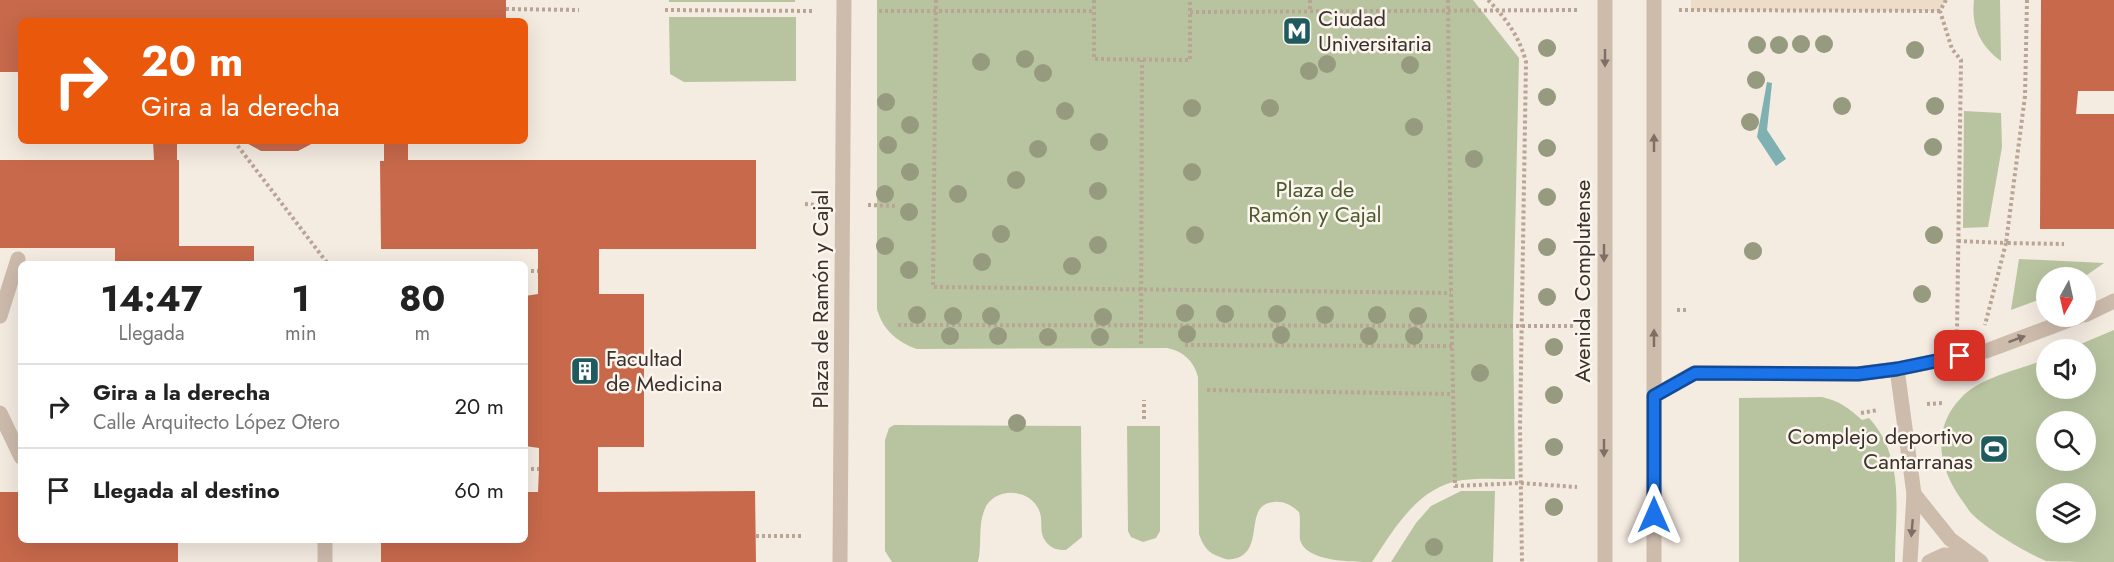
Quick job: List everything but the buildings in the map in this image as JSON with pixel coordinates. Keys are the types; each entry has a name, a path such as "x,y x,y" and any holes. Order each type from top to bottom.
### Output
{"street":[{"name":"Plaza de Ramón y Cajal","path":"840,562 844,0"},
{"name":"Avenida Complutense","path":"1605,0 1605,562"},
{"path":"1654,0 1654,562"},
{"path":"0,316 18,259"},
{"path":"2096,310 2114,301"},
{"path":"1654,396 1695,373 1858,374 1897,369 1986,351 2050,327"},
{"path":"1897,369 1914,494 1910,562"},
{"path":"0,413 18,451"},
{"path":"1914,494 1950,539 1976,559"},
{"path":"325,543 325,562"},
{"path":"1929,562 1944,555 1976,559"}],"path":[{"path":"936,0 933,287 1451,293"},
{"path":"1094,0 1094,59 1142,60 1190,60 1190,0"},
{"path":"1310,0 1310,12"},
{"path":"1448,0 1455,486 1520,483 1577,487"},
{"path":"1488,0 1498,10 1521,43 1526,62 1520,483 1522,562"},
{"path":"1946,0 1940,11 1952,49 1961,60 1957,332"},
{"path":"1985,326 2006,243 2025,96 2027,0"},
{"path":"506,9 579,10"},
{"path":"665,10 813,11"},
{"path":"1190,12 1582,10"},
{"path":"1672,10 1940,11"},
{"path":"879,11 1094,11"},
{"path":"1142,60 1140,290 1142,344"},
{"path":"236,144 326,261"},
{"path":"1958,241 2064,244"},
{"path":"528,271 538,271"},
{"path":"898,325 1575,326"},
{"path":"1185,345 1452,346"},
{"path":"1207,390 1453,394"},
{"path":"1144,400 1144,419"},
{"path":"528,469 539,469"},
{"path":"756,536 804,536"}],"green space":[{"path":"669,0 795,0 795,2 669,2"},
{"name":"Plaza de Ramón y Cajal","path":"877,0 1473,0 1519,58 1513,326 1515,479 1463,480 1433,491 1409,510 1372,562 1331,559 1311,553 1300,540 1299,512 1287,504 1274,502 1259,510 1253,537 1245,553 1237,558 1226,559 1209,551 1199,534 1198,377 1194,366 1183,354 1167,348 917,349 897,339 883,323 877,309"},
{"path":"1974,0 2000,0 2001,61 1978,35 1974,18"},
{"path":"669,17 796,17 796,81 684,82 670,74"},
{"path":"1964,111 2001,113 2002,147 1988,227 1963,228"},
{"path":"2019,259 2104,263 2096,269 2036,267 2036,301 2011,310"},
{"name":"Complejo deportivo Cantarranas","path":"2114,330 2114,562 2046,561 1987,527 1971,512 1953,487 1947,475 1941,449 1945,423 1960,399 1969,391 2000,375 2036,362 2036,399 2096,399 2096,339 2093,339"},
{"path":"1822,397 1844,406 1862,420 1869,418 1889,450 1897,505 1895,562 1739,562 1739,398"},
{"path":"894,425 1081,426 1082,537 1066,550 1053,548 1044,538 1039,510 1034,502 1019,494 1002,494 988,503 984,511 978,562 892,562 885,551 885,440 889,428"},
{"path":"1127,426 1160,426 1160,531 1156,538 1143,542 1131,537 1128,531"},
{"path":"1461,491 1495,491 1493,562 1391,562 1416,523 1431,506"}],"shaded area":[{"path":"1691,0 1946,0 1940,11 1691,10"}],"water":[{"path":"1767,82 1772,83 1767,130 1786,159 1776,166 1757,137"}],"place":[{"name":"Ciudad Universitaria","path":"1297,31"},
{"name":"Facultad de Medicina","path":"585,371"},
{"name":"Complejo deportivo Cantarranas","path":"1994,449"}],"route":[{"path":"1654,515 1654,396 1695,373 1858,374 1897,369 1960,356"}]}
